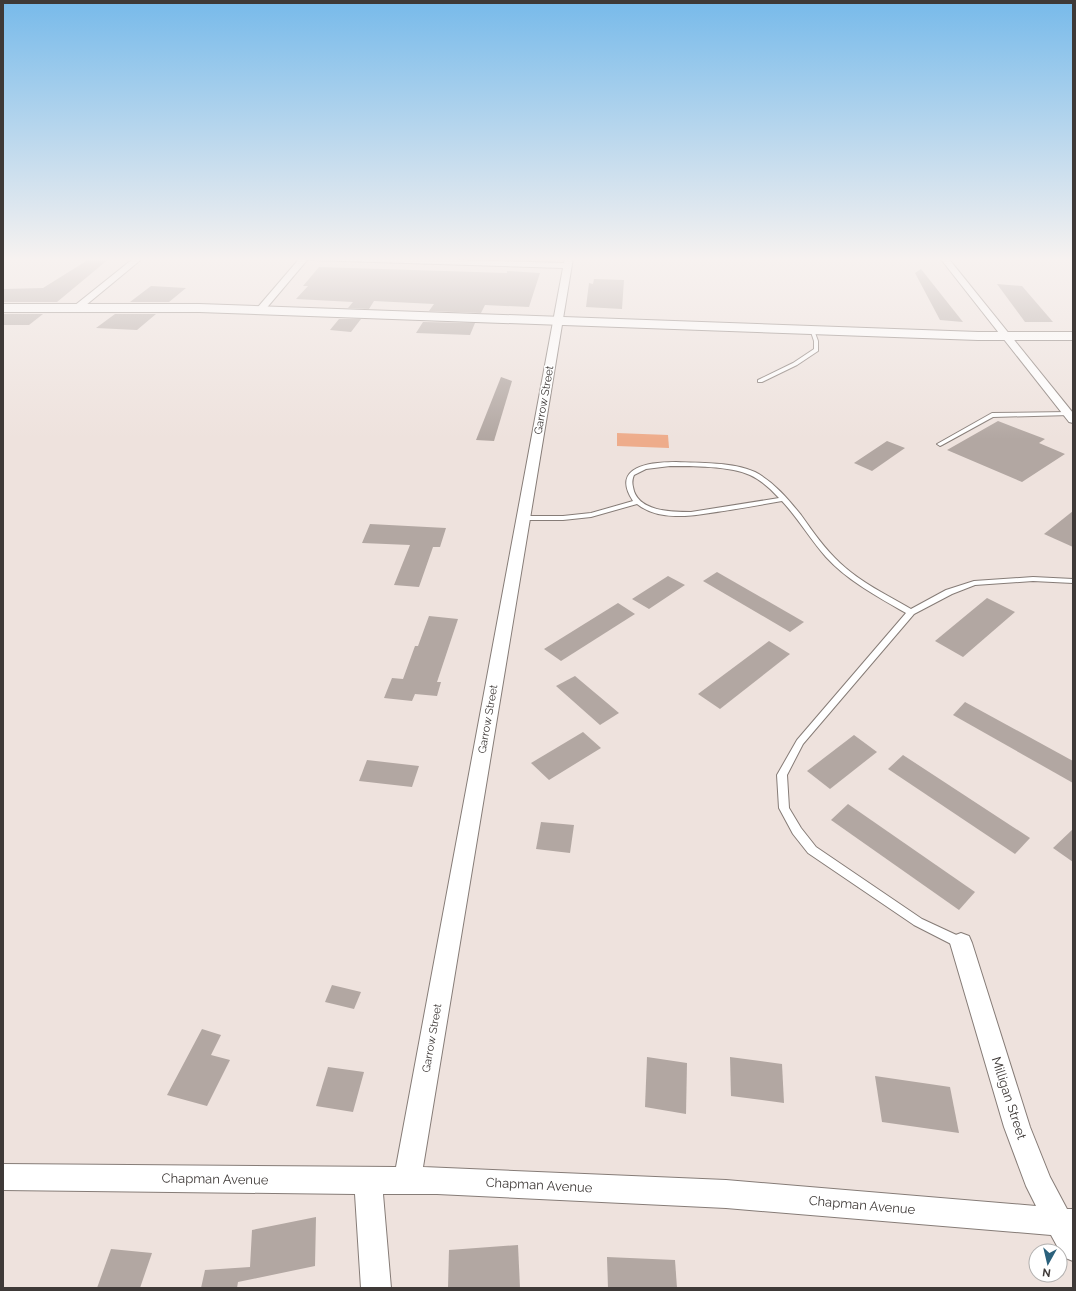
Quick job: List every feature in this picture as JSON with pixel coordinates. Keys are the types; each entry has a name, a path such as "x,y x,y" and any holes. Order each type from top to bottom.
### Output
{"street":[{"path":"490,318 978,336 1073,336"},
{"path":"992,318 1071,417"},
{"name":"Garrow Street","path":"407,1180 558,321"},
{"name":"Milligan Street","path":"961,942 1017,1127 1040,1186 1066,1222 1073,1247"},
{"name":"Chapman Avenue","path":"3,1177 368,1181 437,1180 726,1194 1066,1222"},
{"path":"368,1181 376,1288"}],"lane":[{"path":"760,381 796,364 816,350 816,340 812,330"},
{"path":"940,444 992,415 1071,417"},
{"path":"783,499 679,514 664,513 647,508 637,502 632,496 628,481 638,470 647,467 669,464 718,467 745,472 764,481 783,499 837,564 864,584 911,612"},
{"path":"523,518 563,518 591,515 637,502"},
{"path":"961,942 918,922 812,850 797,832 784,808 782,774 800,742 911,612 949,592 974,583 1033,579 1073,581"}],"shaded area":[{"path":"617,433 668,435 669,448 617,446"}],"building":[{"path":"3,318 38,318 29,325 3,325"},
{"path":"109,318 151,318 137,330 96,328"},
{"path":"939,318 960,318 963,322 940,320"},
{"path":"1022,318 1050,318 1053,322 1025,322"},
{"path":"339,319 361,319 351,332 330,330"},
{"path":"423,322 475,323 470,335 416,333"},
{"path":"501,377 512,381 494,441 476,440"},
{"path":"998,421 1045,439 1039,443 1065,454 1022,482 947,450"},
{"path":"887,441 905,448 872,471 854,463"},
{"path":"1073,511 1073,547 1044,534"},
{"path":"370,524 446,528 440,547 433,547 419,587 394,585 410,545 362,543"},
{"path":"717,572 804,622 790,632 703,581"},
{"path":"668,576 685,585 649,609 632,599"},
{"path":"987,598 1015,612 963,657 935,641"},
{"path":"618,603 635,614 561,661 544,649"},
{"path":"429,616 458,619 437,682 441,682 437,696 415,694 412,701 384,698 392,678 403,679 415,646 418,646"},
{"path":"769,641 790,654 720,709 698,694"},
{"path":"575,676 619,713 600,725 556,686"},
{"path":"965,702 1073,761 1073,783 953,715"},
{"path":"583,732 601,748 549,780 531,763"},
{"path":"854,735 877,752 830,789 807,771"},
{"path":"903,755 1030,838 1015,854 888,769"},
{"path":"367,760 419,766 412,787 359,781"},
{"path":"848,804 975,892 959,910 831,820"},
{"path":"541,822 574,825 570,853 536,849"},
{"path":"1073,829 1073,862 1053,848"},
{"path":"332,985 361,992 354,1009 325,1002"},
{"path":"202,1029 221,1035 211,1055 230,1060 207,1106 167,1095"},
{"path":"647,1057 687,1063 686,1114 645,1107"},
{"path":"730,1057 782,1064 784,1103 731,1096"},
{"path":"328,1067 364,1072 353,1112 316,1106"},
{"path":"875,1076 950,1087 959,1133 882,1122"},
{"path":"316,1217 315,1266 238,1282 237,1288 201,1288 205,1270 250,1267 252,1230"},
{"path":"518,1245 520,1288 448,1288 449,1250"},
{"path":"111,1249 152,1253 140,1288 97,1288"},
{"path":"607,1257 675,1260 677,1288 608,1288"}]}
